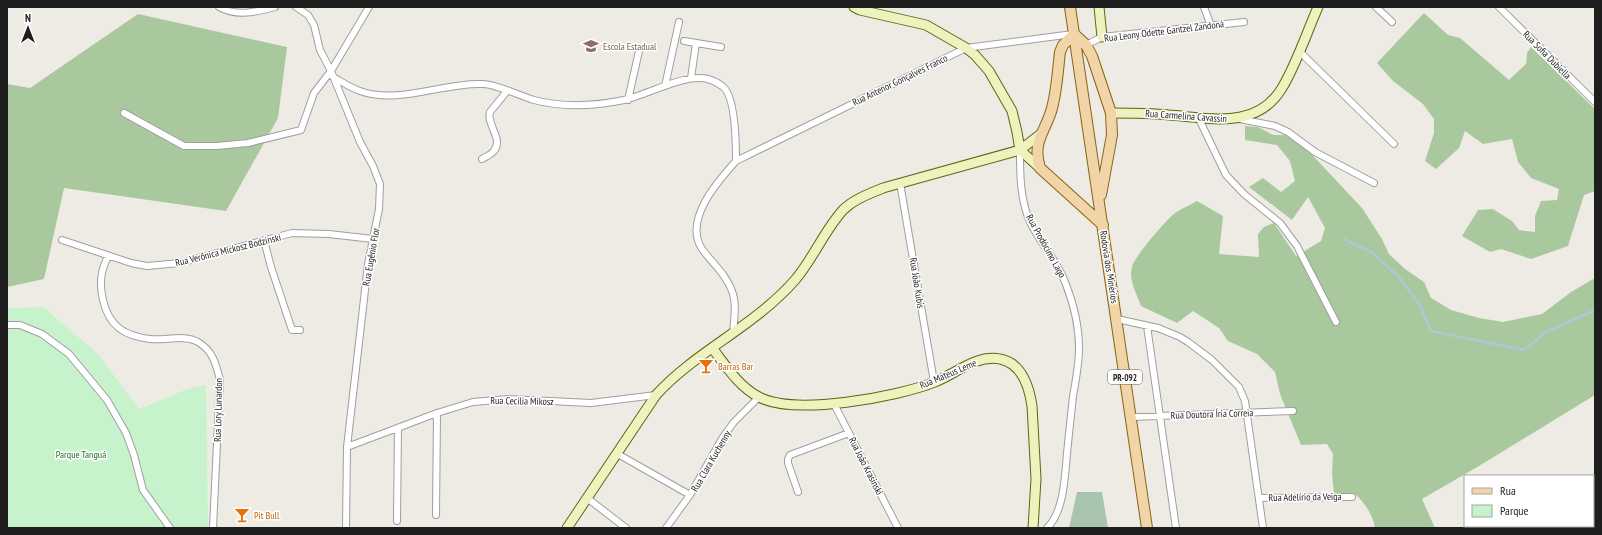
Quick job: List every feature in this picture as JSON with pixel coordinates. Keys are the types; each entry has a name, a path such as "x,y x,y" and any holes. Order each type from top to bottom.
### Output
{"main road":[{"name":"Rodovia dos Minérios","path":"1070,7 1147,528"},
{"path":"1099,7 1102,37"},
{"name":"Rua Carmelina Cavassin","path":"1111,113 1158,114 1219,119 1238,118 1260,110 1276,96 1287,80 1318,7"},
{"name":"Rua Prodócimo Lago","path":"858,8 926,25 966,48 983,63 1008,104 1015,121 1020,150"},
{"path":"1040,168 1037,150 1053,105 1060,52 1063,45 1074,34 1086,45 1094,62 1111,113 1112,135 1099,203"},
{"path":"567,528 656,395 673,378 733,334 768,306 794,282 804,270 844,210 862,197 900,183 1020,150 1042,133"},
{"path":"1020,150 1103,225"},
{"name":"Rua Mateus Leme","path":"713,348 738,380 759,397 793,404 834,404 906,391 934,382 978,361 992,358 1010,362 1021,372 1030,394 1036,479 1033,528"}],"street":[{"path":"219,7 236,13 255,12 275,7"},
{"name":"Rua Eugênio Flor","path":"296,7 308,15 314,25 320,50 334,77 350,119 380,184 379,209 368,264 346,447 346,528"},
{"path":"124,113 184,146 248,144 301,130 314,93 331,71 369,7"},
{"path":"1204,7 1211,26"},
{"path":"1376,7 1392,22"},
{"name":"Rua Sofia Dubiella","path":"1499,7 1595,102"},
{"path":"665,86 679,22"},
{"name":"Rua Leony Odette Gantzel Zandoná","path":"1086,45 1102,37 1244,22"},
{"name":"Rua Antenor Gonçalves Franco","path":"736,161 966,48 1074,34"},
{"path":"684,41 721,47"},
{"path":"691,78 696,43"},
{"path":"1299,50 1394,144"},
{"path":"628,100 639,51"},
{"path":"334,77 360,92 382,95 406,95 460,86 484,84 535,101 572,106 606,104 628,100 691,78 708,79 724,87 730,99 736,139 736,161 718,180 703,206 697,223 698,240 701,247 724,274 732,290 734,304 733,334"},
{"path":"482,159 494,152 497,138 489,116 490,112 507,91"},
{"path":"1198,117 1226,175 1244,194 1280,223 1290,234 1336,322"},
{"path":"1238,118 1275,126 1288,132 1315,152 1374,183"},
{"name":"Rua Prodócimo Lago","path":"1020,150 1021,187 1025,210 1033,227 1054,260 1065,282 1074,316 1079,346 1065,478 1057,514 1055,519 1047,528"},
{"name":"Rua João Kubis","path":"900,183 934,382"},
{"name":"Rua Verônica Mickosz Bodzinski","path":"62,240 108,256 147,266 180,263 292,233 329,234 373,239"},
{"path":"264,240 271,267 292,330 300,330"},
{"name":"Rua Lory Lunardon","path":"108,256 102,273 101,289 106,311 116,326 131,336 151,339 187,339 196,341 215,359 220,380 213,528"},
{"path":"1117,319 1147,326 1180,337 1212,360 1239,387 1243,394 1263,528"},
{"path":"7,325 20,325 42,334 69,354 107,400 126,434 144,490 170,528"},
{"path":"1147,326 1176,528"},
{"name":"Rua Cecília Mikosz","path":"346,447 437,413 473,402 498,399 591,403 656,395"},
{"name":"Rua Clara Kuchenny","path":"666,528 690,495 723,437 734,422 759,397"},
{"name":"Rua João Krasinski","path":"834,404 898,528"},
{"name":"Rua Doutora Íria Correia","path":"1131,418 1293,411"},
{"path":"436,515 437,413"},
{"path":"397,521 398,428"},
{"path":"798,492 788,463 790,455 849,432"},
{"path":"616,453 690,495"},
{"name":"Rua Adelírio da Veiga","path":"1259,498 1352,497"},
{"path":"587,498 626,528"}],"green space":[{"path":"1424,13 1448,35 1460,38 1509,80 1526,64 1527,53 1531,47 1595,109 1595,191 1584,195 1568,246 1531,259 1501,249 1490,252 1462,236 1478,210 1493,209 1512,221 1519,230 1535,232 1535,216 1541,201 1557,200 1559,189 1531,178 1518,162 1512,139 1483,144 1465,131 1459,148 1436,169 1425,161 1434,133 1434,119 1423,104 1393,81 1377,63"},
{"path":"138,14 287,47 278,118 226,211 64,188 44,279 7,287 7,84 30,88"},
{"path":"1245,126 1258,127 1273,135 1287,135 1301,143 1362,208 1382,239 1389,254 1405,269 1424,282 1431,298 1451,310 1479,318 1503,322 1542,314 1571,292 1595,278 1595,395 1422,499 1435,528 1375,528 1368,510 1355,494 1334,494 1332,473 1333,454 1327,444 1301,445 1280,394 1275,372 1257,354 1228,341 1219,328 1193,311 1177,323 1141,306 1131,277 1134,262 1151,239 1175,213 1197,201 1223,216 1219,254 1259,257 1258,234 1264,227 1274,223 1296,256 1321,241 1325,228 1308,197 1292,220 1249,187 1263,178 1281,192 1295,181 1290,161 1277,145 1245,140"},
{"name":"Parque Tanguá","path":"43,307 97,353 139,409 187,389 206,385 208,528 7,528 7,308"},
{"path":"1077,492 1102,492 1108,528 1069,528"}],"waterway":[{"path":"1344,239 1373,253 1399,277 1419,304 1431,331 1524,350 1546,332 1595,310"}],"place":[{"name":"Escola Estadual","path":"591,46"},
{"name":"Barras Bar","path":"706,366"},
{"name":"Pit Bull","path":"242,515"}]}
